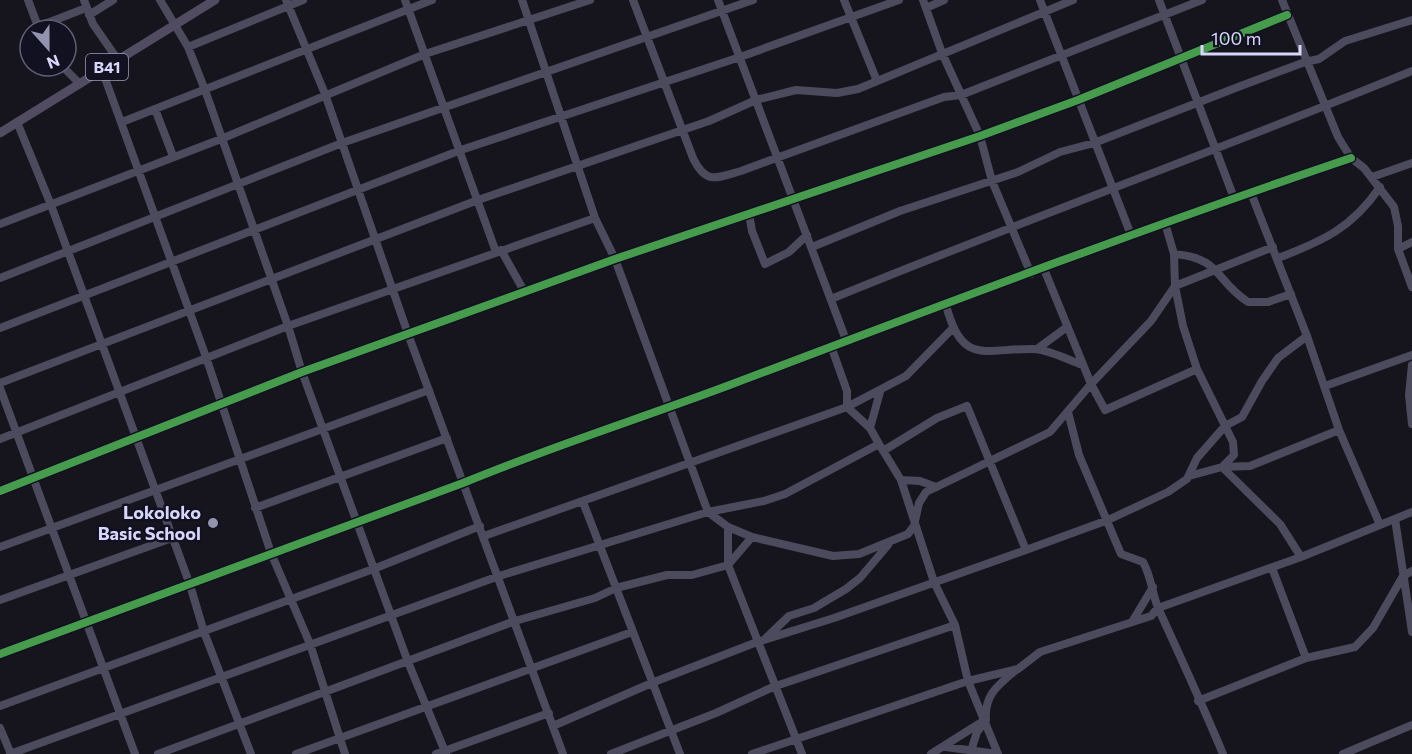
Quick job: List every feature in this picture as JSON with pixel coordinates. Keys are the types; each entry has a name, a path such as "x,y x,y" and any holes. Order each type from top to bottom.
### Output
{"main road":[{"name":"B41","path":"0,133 215,0"}],"street":[{"path":"28,0 34,18"},
{"path":"62,18 112,0"},
{"path":"160,0 188,47 205,90 302,372 376,568 408,662 445,752"},
{"path":"188,47 288,3 303,0"},
{"path":"405,0 498,251 524,291"},
{"path":"122,122 432,0"},
{"path":"522,0 595,218 615,259 708,512 728,527 752,537 833,556 859,554 908,534 914,526 919,503 926,492 1044,436 1151,321 1175,286 1273,247"},
{"path":"0,224 221,138 425,54 590,0"},
{"path":"633,0 665,81 681,131 699,170 713,179 937,99 962,95 1202,0"},
{"path":"718,0 846,340"},
{"path":"0,278 154,215 342,143 546,70 753,0"},
{"path":"844,0 877,81"},
{"path":"0,328 460,150 740,57 899,0"},
{"path":"944,0 924,4 942,52 980,136 992,181 1031,274"},
{"path":"1040,0 1131,235"},
{"path":"0,383 478,200 681,131 756,100 796,90 837,93 877,81 942,52 1073,0"},
{"path":"1159,0 1234,198"},
{"path":"1282,0 1305,62 1351,158 1372,177 1394,207 1398,226 1398,249 1412,287"},
{"path":"288,3 325,94 408,334 563,754"},
{"path":"86,8 118,60"},
{"path":"0,491 302,372 524,291 749,214 794,201 1078,100 1287,15"},
{"path":"812,248 900,211 1018,172 1060,152 1094,144 1305,62 1319,59 1346,41 1412,20"},
{"path":"102,70 206,357 271,553 310,644 345,754"},
{"path":"831,298 1011,225 1217,150 1412,71"},
{"path":"74,78 79,83"},
{"path":"155,109 173,156"},
{"path":"17,122 51,205 154,492 190,585 204,632 251,754"},
{"path":"0,654 463,483 528,456 670,407 1131,235 1351,158"},
{"path":"1372,177 1412,163"},
{"path":"1278,258 1326,239 1343,229 1380,187"},
{"path":"1251,193 1307,336 1339,430 1380,525"},
{"path":"749,214 752,231 765,264 789,252 807,235"},
{"path":"0,439 288,326 595,218"},
{"path":"1165,223 1174,254 1175,286 1197,369 1234,448 1232,459 1222,467"},
{"path":"1398,249 1412,242"},
{"path":"1174,254 1192,255 1217,269 1230,286 1248,302 1268,302 1291,294"},
{"path":"1044,269 1091,384 1105,410 1197,369"},
{"path":"946,305 952,329 965,345 986,352 1036,349 1083,365"},
{"path":"1036,349 1067,327"},
{"path":"484,536 847,407 880,392 906,376 952,329"},
{"path":"1189,476 1197,458 1225,426 1242,417 1270,368 1307,336"},
{"path":"831,346 847,391 847,407 870,428 901,480 934,582 955,625 968,681 986,720 998,754 946,747"},
{"path":"1325,386 1412,355"},
{"path":"1412,365 1409,395 1412,424"},
{"path":"0,388 88,621 135,754"},
{"path":"0,547 429,390"},
{"path":"870,428 880,392"},
{"path":"0,728 11,754 499,576 708,512 764,501 785,494 937,418 967,406 1026,550"},
{"path":"1068,412 1079,455 1121,554 1143,562 1158,608 1176,643 1198,701 1223,754"},
{"path":"553,726 654,682 760,641 1108,520 1168,492 1189,476 1222,467 1250,466 1339,430"},
{"path":"255,508 447,438"},
{"path":"1222,467 1273,516 1301,557"},
{"path":"901,480 920,481 936,487"},
{"path":"583,502 680,754"},
{"path":"971,752 977,732 986,720 985,708 988,697 1040,652 1151,616 1158,608 1272,568 1412,512"},
{"path":"1395,519 1412,632"},
{"path":"0,706 291,600 480,526"},
{"path":"728,527 728,565 760,641 773,687 802,754"},
{"path":"158,754 515,621 595,598 616,588 667,575 692,575 728,565 752,537"},
{"path":"0,600 172,538"},
{"path":"760,641 789,616 814,608 846,589 860,578 888,544"},
{"path":"1272,568 1306,658"},
{"path":"1198,701 1306,658 1354,647 1364,640 1403,576 1412,571"},
{"path":"1132,622 1153,587"},
{"path":"611,754 716,713 773,687 955,625"},
{"path":"296,754 532,666 632,632"},
{"path":"752,754 968,681 1018,669"},
{"path":"436,754 549,713"},
{"path":"931,754 946,747 986,720"},
{"path":"1342,754 1412,725"}],"cycle path":[{"path":"0,491 302,372 615,259 980,136 1078,100 1287,15"},
{"path":"0,654 1042,268 1351,158"}],"place":[{"name":"Lokoloko Basic School","path":"213,523"}]}
